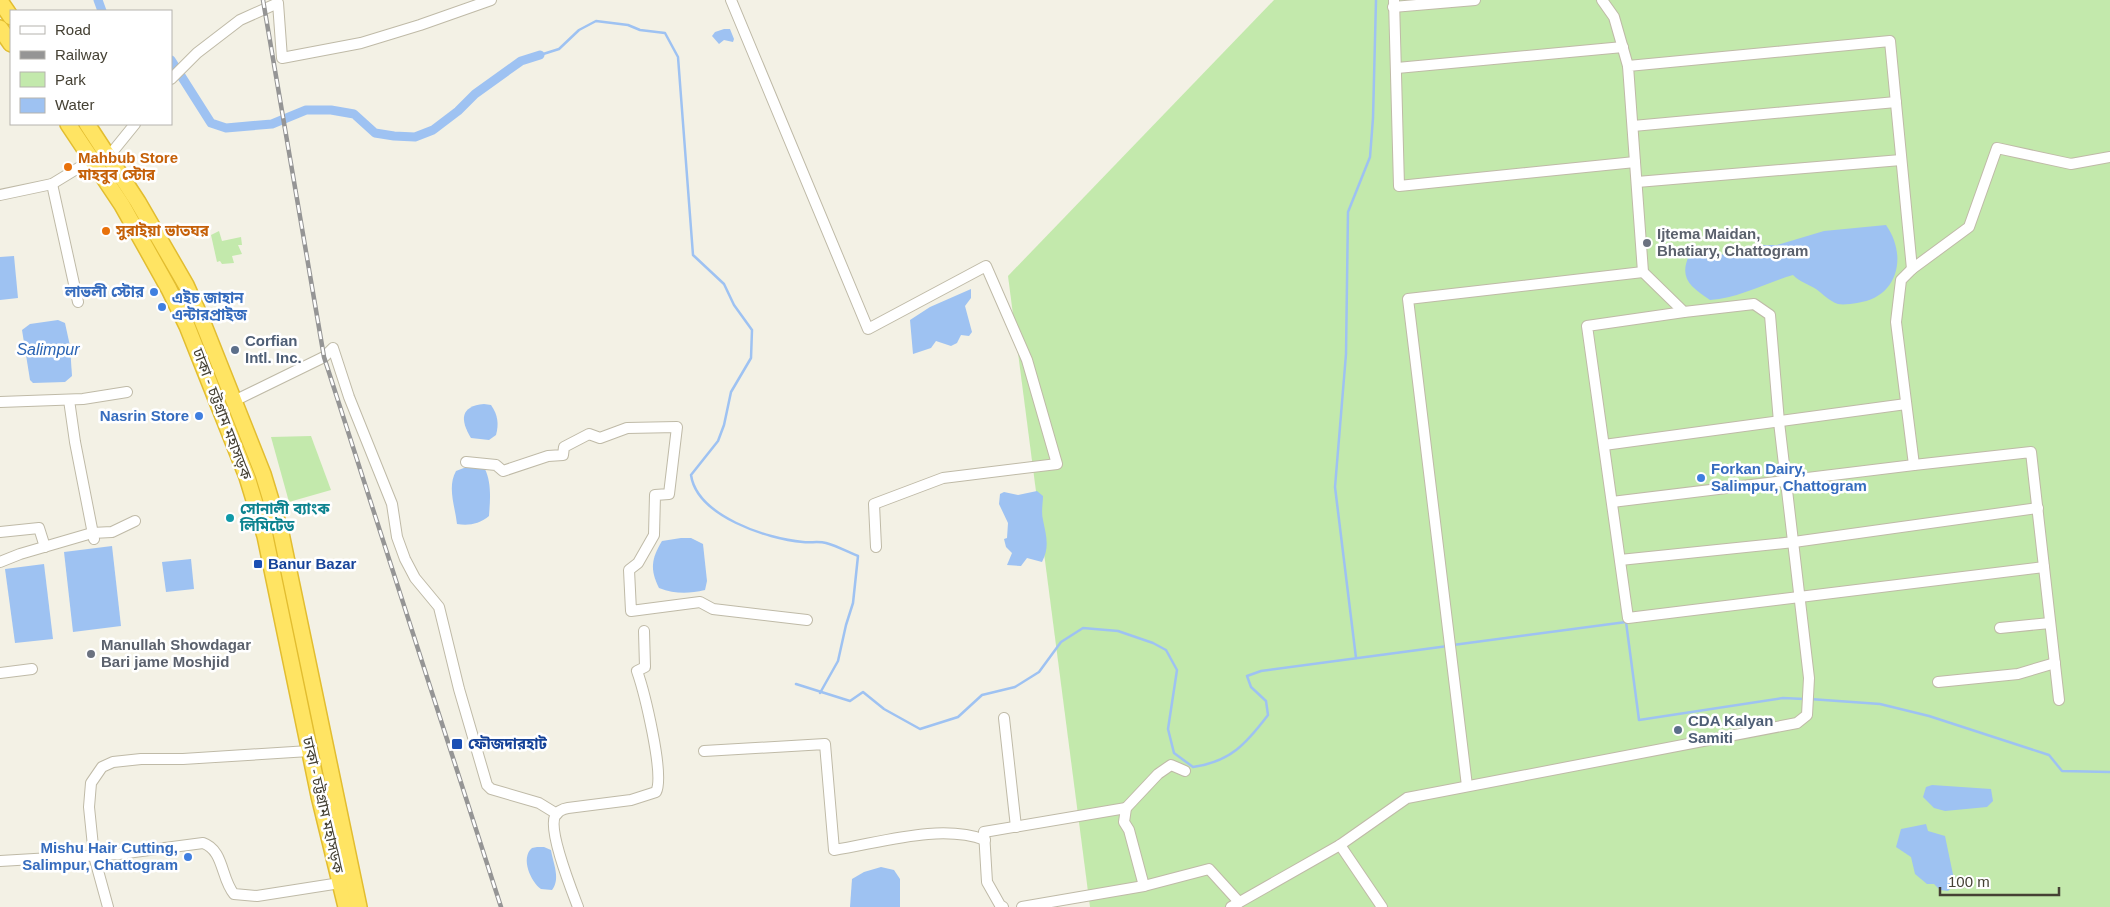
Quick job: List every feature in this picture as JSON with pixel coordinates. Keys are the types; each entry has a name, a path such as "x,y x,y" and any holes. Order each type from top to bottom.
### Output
{"highway":[{"path":"0,1 10,16"},
{"path":"0,28 10,43"},
{"name":"ঢাকা - চট্টগ্রাম মহাসড়ক","path":"69,125 122,205 169,289 187,326 247,477 265,536 309,750 346,907"},
{"name":"ঢাকা - চট্টগ্রাম মহাসড়ক","path":"87,125 138,202 186,286 203,323 263,474 281,533 359,907"},
{"path":"281,533 283,573 305,700 306,733"}],"street":[{"path":"172,78 197,53 240,20 278,2 282,58 361,43 420,26 491,0"},
{"path":"731,0 868,329 986,266 1027,360 1057,464 943,478 874,504 876,548"},
{"path":"1475,0 1393,4 1397,68 1399,186 1635,162"},
{"path":"1602,0 1614,17 1628,66 1644,272 1684,312"},
{"path":"1628,66 1890,41 1912,269"},
{"path":"1397,68 1623,47"},
{"path":"1633,126 1896,102"},
{"path":"109,156 134,125"},
{"path":"1914,465 1896,322 1902,280 1912,269 1969,228 1997,148 2071,164 2110,157"},
{"path":"0,195 52,184 93,159"},
{"path":"1637,182 1902,160"},
{"path":"52,184 78,302"},
{"path":"1467,786 1408,299 1644,272"},
{"path":"1022,907 1144,886 1209,869 1235,904 1340,845 1407,798 1797,723 1806,715 1809,678 1801,596 1779,422 1770,315 1754,304 1587,326 1628,618 1801,596 2044,567"},
{"path":"234,401 324,356 333,348 349,397 392,504 397,537 405,559 415,578 440,607 458,689 487,785 490,789 539,803 557,814"},
{"path":"0,402 69,400 128,392"},
{"path":"69,400 93,536"},
{"path":"1604,445 1906,404"},
{"path":"466,462 496,465 503,471 548,456 563,455 564,447 589,434 600,438 627,428 677,427 669,494 655,495 654,535 638,563 629,570 631,611 700,602 713,609 807,620"},
{"path":"1612,502 2031,452 2059,700"},
{"path":"1620,560 1794,542 2038,508"},
{"path":"0,562 45,547 112,532 135,521"},
{"path":"0,532 39,528 45,547"},
{"path":"2000,628 2050,623"},
{"path":"578,907 558,848 554,829 557,814 560,810 579,805 631,800 647,796 656,792 659,786 657,763 642,685 637,671 645,667 644,631"},
{"path":"1938,682 2018,674 2054,663"},
{"path":"0,673 32,669"},
{"path":"1004,718 1016,827"},
{"path":"704,751 825,744 834,850 919,835 969,834 985,840"},
{"path":"108,907 94,856 89,792 91,783 102,767 112,762 142,759 183,759 309,750"},
{"path":"1144,886 1129,830 1124,822 1126,808 1158,774 1171,765 1184,771"},
{"path":"1004,907 1000,905 987,882 984,832 1126,808"},
{"path":"0,861 94,856 176,848 203,843 210,845 216,853 229,888 234,894 257,896 340,883"},
{"path":"1340,845 1382,907"}],"green space":[{"path":"1274,0 2110,0 2110,907 1090,907 1008,276"},
{"path":"219,231 222,241 241,237 242,245 238,245 242,254 232,256 234,263 222,264 220,261 217,262 211,235"},
{"path":"311,436 331,490 289,502 271,437"}],"water":[{"path":"730,29 734,39 733,42 724,40 719,44 712,36 715,32"},
{"path":"1886,225 1893,237 1897,250 1895,274 1890,284 1882,293 1857,303 1835,303 1793,275 1742,293 1710,300 1691,285 1685,274 1687,260 1691,251 1728,255 1764,245 1777,245 1824,231"},
{"path":"14,256 18,298 0,300 0,257"},
{"path":"971,289 971,298 965,306 972,332 969,336 961,335 957,343 951,346 936,341 931,348 913,354 910,320 930,307"},
{"name":"Salimpur","path":"58,320 65,323 70,346 72,376 65,382 33,383 30,380 22,330 30,324"},
{"path":"484,404 491,405 495,412 498,423 496,435 489,440 471,438 465,425 464,415 470,408"},
{"path":"469,466 485,469 490,487 489,516 474,524 457,524 452,497 453,477 456,471"},
{"path":"1037,491 1043,496 1042,514 1047,541 1042,562 1027,558 1021,566 1007,565 1012,553 1006,547 1004,539 1007,538 1008,523 999,504 1000,494 1004,492 1018,495"},
{"path":"691,538 703,544 707,581 705,590 682,593 659,588 653,570 656,553 662,541"},
{"path":"112,546 121,626 73,632 64,552"},
{"path":"191,559 194,589 166,592 162,562"},
{"path":"44,564 53,639 15,643 5,569"},
{"path":"1932,785 1991,789 1993,801 1987,807 1945,811 1934,808 1923,797 1926,787"},
{"path":"1926,824 1928,831 1945,836 1955,884 1948,891 1940,890 1934,884 1927,884 1915,874 1911,857 1896,847 1901,829"},
{"path":"537,847 551,850 556,871 555,886 552,890 541,889 537,886 528,870 527,858 529,852 532,848"},
{"path":"881,867 894,870 900,879 900,907 850,907 852,879 864,872"}],"waterway":[{"path":"98,0 102,10"},
{"path":"1356,658 1335,487 1346,354 1348,212 1370,157 1373,118 1376,0"},
{"path":"540,55 559,49 579,30 596,21 628,25 640,30 665,33 678,57 693,255 724,284 734,305 752,330 751,358 731,392 724,425 718,441 691,475 696,490 706,502 736,523 788,540 826,543 858,556 853,603 838,661 820,693"},
{"path":"172,62 211,123 226,128 272,124 306,110 331,110 354,114 375,133 415,137 433,130 458,111 475,94 521,61 540,55"},
{"path":"1453,645 1626,622 1639,720 1783,698 1804,699"},
{"path":"796,684 850,701 863,692 884,709 920,729 958,717 982,695 1015,687 1039,672 1061,642 1083,628 1118,631 1153,643 1166,650 1177,670 1168,729 1174,753 1193,767 1217,761 1236,750 1252,735 1268,715 1266,701 1251,687 1247,676 1261,671 1448,646"},
{"path":"1810,699 1880,704 1929,716 2049,755 2062,771 2110,772"}],"railway":[{"path":"263,0 324,357 501,907"}],"place":[{"name":"Mahbub Store মাহবুব স্টোর","path":"68,167"},
{"name":"সুরাইয়া ভাতঘর","path":"106,231"},
{"name":"Ijtema Maidan, Bhatiary, Chattogram","path":"1647,243"},
{"name":"লাভলী স্টোর","path":"154,292"},
{"name":"এইচ জাহান এন্টারপ্রাইজ","path":"162,307"},
{"name":"Corfian Intl. Inc.","path":"235,350"},
{"name":"Nasrin Store","path":"199,416"},
{"name":"Forkan Dairy, Salimpur, Chattogram","path":"1701,478"},
{"name":"সোনালী ব্যাংক লিমিটেড","path":"230,518"},
{"name":"Banur Bazar","path":"258,564"},
{"name":"Manullah Showdagar Bari jame Moshjid","path":"91,654"},
{"name":"CDA Kalyan Samiti","path":"1678,730"},
{"name":"ফৌজদারহাট","path":"457,744"},
{"name":"Mishu Hair Cutting, Salimpur, Chattogram","path":"188,857"}]}
